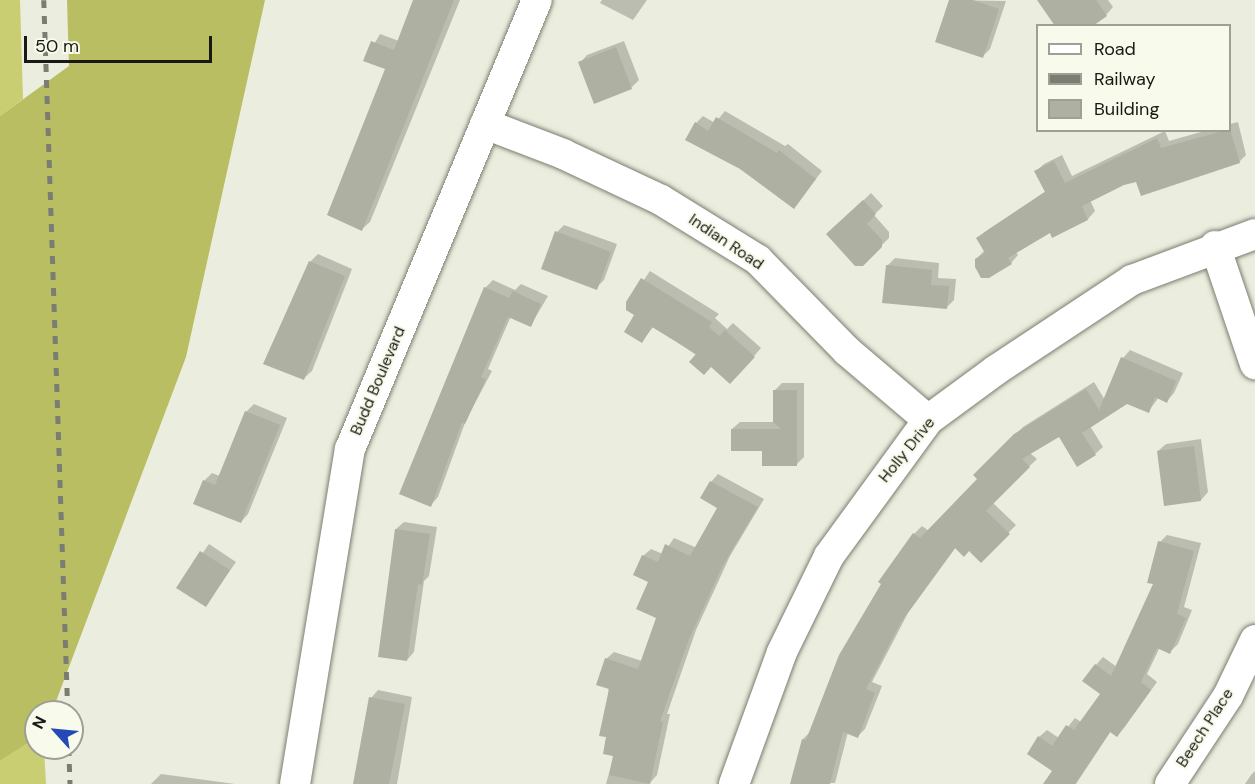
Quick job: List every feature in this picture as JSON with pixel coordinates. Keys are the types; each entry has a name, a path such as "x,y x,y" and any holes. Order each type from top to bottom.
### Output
{"street":[{"name":"Budd Boulevard","path":"295,784 350,449 537,0"},
{"name":"Indian Road","path":"485,124 563,154 661,200 758,260 847,351 928,420"},
{"name":"Holly Drive","path":"734,784 782,652 829,556 928,420 996,369 1132,280 1215,246 1255,234"},
{"path":"1215,246 1255,364"},
{"name":"Beech Place","path":"1170,784 1228,696 1255,640"}],"green space":[{"path":"0,0 20,0 23,99 0,116"},
{"path":"67,0 265,0 186,357 57,700 24,700 24,746 0,761 0,116 69,66"},
{"path":"24,746 24,760 45,760 46,784 0,784 0,761"}],"building":[{"path":"413,0 454,0 362,231 327,215 385,69 363,61 371,41 394,50"},
{"path":"949,0 973,0 999,9 983,58 935,42"},
{"path":"1037,0 1096,0 1107,16 1096,24 1054,24"},
{"path":"616,47 632,89 594,104 578,62"},
{"path":"716,117 777,153 779,150 816,179 794,209 740,169 685,140 695,122 708,131"},
{"path":"1219,132 1231,132 1240,163 1141,196 1136,182 1124,185 1082,206 1088,220 1052,238 1050,233 1008,258 1012,264 989,278 981,278 975,267 975,259 985,253 976,238 1045,192 1034,171 1054,161 1065,183 1157,138 1161,148"},
{"path":"863,200 876,214 867,224 882,240 882,247 863,266 855,266 826,234"},
{"path":"555,231 611,252 597,290 541,269"},
{"path":"309,261 345,276 304,380 263,364"},
{"path":"886,265 932,270 931,285 949,286 947,309 882,303"},
{"path":"641,278 712,322 709,327 719,336 725,330 755,357 730,384 711,367 704,375 689,362 696,354 652,327 642,343 624,332 634,315 626,310 626,302"},
{"path":"484,287 509,298 513,291 541,304 531,327 508,317 481,377 486,379 465,424 462,422 431,507 399,494"},
{"path":"1121,357 1176,381 1167,403 1155,397 1149,413 1127,404 1082,433 1096,455 1077,467 1059,437 1022,459 1030,467 986,511 1010,534 981,563 969,551 964,557 955,548 901,622 866,689 875,693 858,738 843,732 830,784 790,784 802,739 806,740 839,655 881,584 878,582 913,533 920,538 977,479 973,475 1014,434 1086,389 1099,410"},
{"path":"773,390 797,390 797,466 762,466 762,451 731,451 731,429 781,429 773,422"},
{"path":"245,411 280,425 241,523 193,504 203,480 215,485"},
{"path":"1194,446 1201,501 1164,506 1157,451"},
{"path":"710,481 758,507 723,565 689,639 660,721 663,722 650,784 609,775 613,756 603,754 606,737 599,736 609,689 596,685 605,658 638,669 656,618 636,609 648,582 633,575 642,555 658,562 665,544 690,556 717,508 700,498"},
{"path":"395,529 430,534 422,585 418,584 407,661 378,657"},
{"path":"1158,541 1194,551 1177,614 1186,618 1170,654 1157,648 1141,682 1151,690 1117,737 1110,732 1075,784 1043,784 1052,771 1027,754 1038,736 1052,746 1066,725 1074,730 1100,694 1082,681 1095,664 1111,676 1153,584 1147,583"},
{"path":"200,551 230,570 206,607 176,588"},
{"path":"369,697 405,704 389,784 353,784"}],"railway":[{"path":"44,0 68,700"},
{"path":"69,760 70,784"}]}
